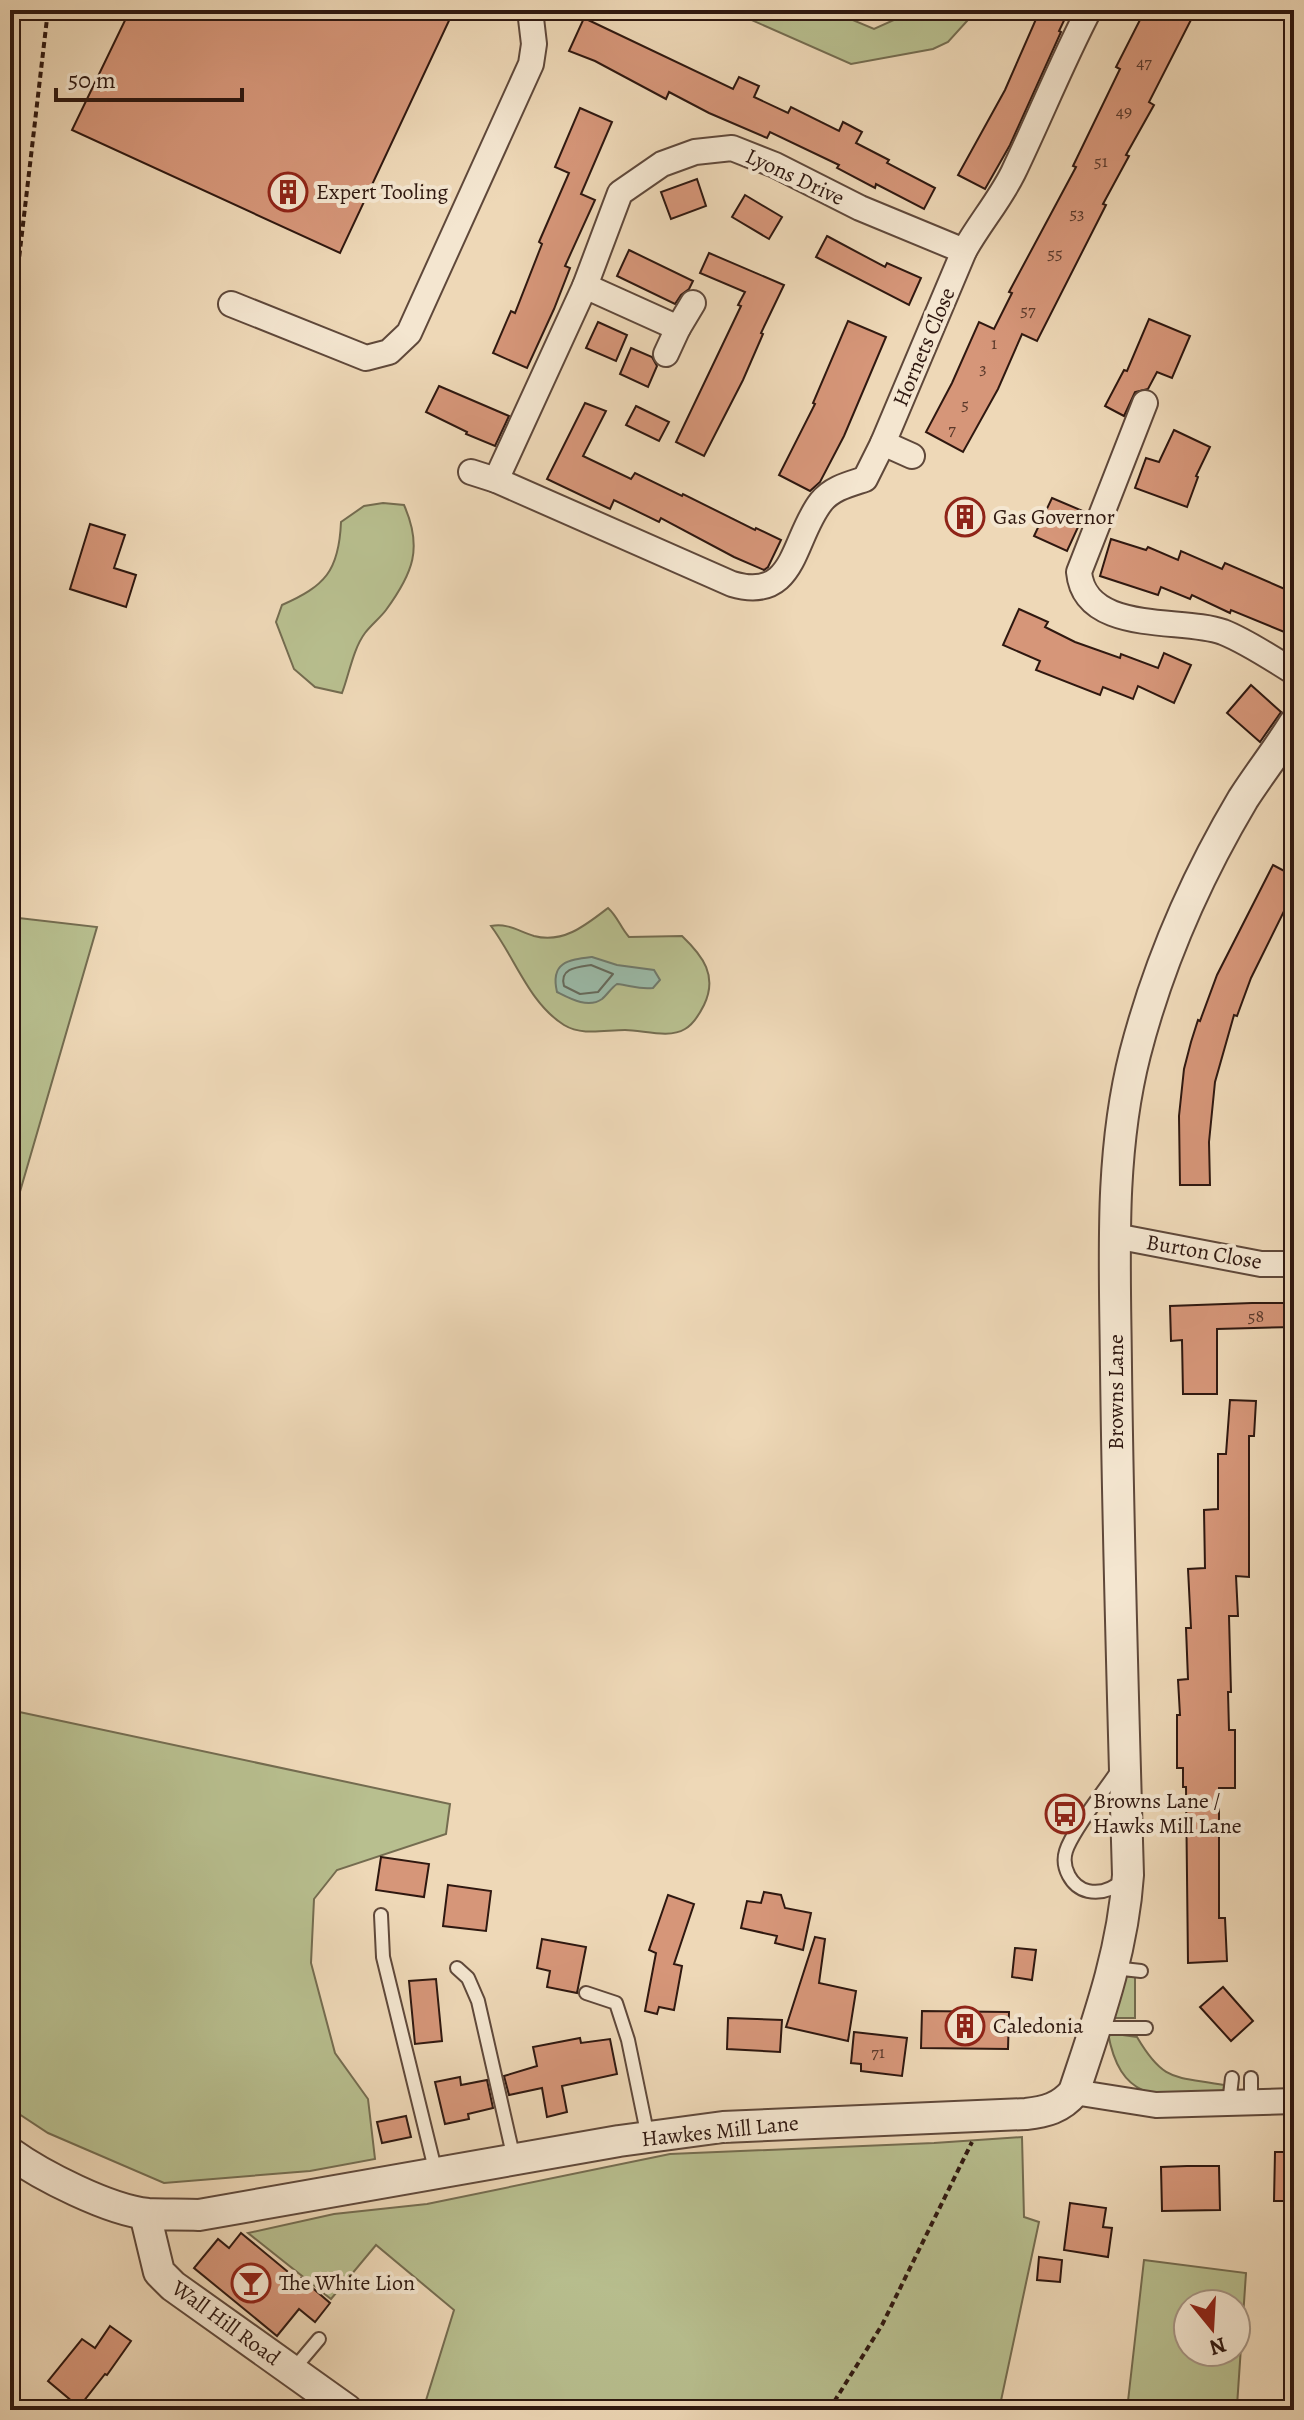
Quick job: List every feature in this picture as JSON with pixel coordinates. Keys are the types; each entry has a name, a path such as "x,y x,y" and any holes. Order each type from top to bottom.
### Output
{"street":[{"path":"231,304 366,358 389,352 409,333 531,64 534,44 530,10"},
{"path":"964,251 992,212 1012,174 1055,75 1089,10"},
{"name":"Lyons Drive","path":"496,480 585,286 620,193 662,164 695,152 732,148 775,165 860,208 964,251"},
{"name":"Hornets Close","path":"496,480 732,584 751,590 770,586 785,571 821,501 836,489 865,479 964,251"},
{"path":"585,286 678,328"},
{"path":"666,354 693,303"},
{"path":"1145,403 1079,572 1085,592 1106,609 1138,620 1195,625 1222,632 1294,672"},
{"path":"883,443 912,456"},
{"path":"471,472 496,480"},
{"name":"Browns Lane","path":"1074,2092 1121,1957 1128,1875 1117,1516 1115,1236 1122,1127 1135,1055 1182,917 1244,798 1291,737"},
{"name":"Burton Close","path":"1115,1236 1261,1264 1294,1264"},
{"path":"1074,2092 1156,2105 1294,2101"},
{"name":"Hawkes Mill Lane","path":"145,2214 199,2215 514,2159 723,2127 1042,2112 1056,2107 1074,2092"},
{"path":"10,2153 85,2195 145,2214"},
{"name":"Wall Hill Road","path":"145,2214 159,2272 173,2286 347,2410"}],"lane":[{"path":"1125,1759 1067,1848 1065,1867 1078,1886 1092,1892 1112,1889 1128,1875"},
{"path":"381,1915 383,1957 412,2065 436,2173"},
{"path":"457,1968 468,1978 478,2001 514,2159"},
{"path":"586,1993 616,2003 628,2040 648,2137"},
{"path":"1095,2028 1146,2028"},
{"path":"1232,2078 1240,2104"},
{"path":"1240,2104 1251,2078"},
{"path":"292,2371 319,2339"}],"path":[{"path":"10,336 48,10"},
{"path":"829,2410 882,2325 972,2146 975,2116"}],"shaded area":[{"path":"729,10 829,10 874,29 916,10 977,10 948,42 933,49 851,64"},
{"path":"383,503 404,505 410,520 414,547 409,572 386,610 361,639 342,693 315,687 294,669 276,622 282,605 309,591 327,575 337,553 341,522 364,506"},
{"path":"608,908 629,937 682,936 702,959 709,976 708,995 699,1015 685,1029 664,1034 625,1030 586,1031 564,1025 541,1005 491,926 513,928 545,938 555,937 574,931"},
{"path":"10,917 97,927 10,1226"},
{"path":"10,1710 450,1804 446,1834 337,1870 314,1899 311,1963 335,2053 368,2099 375,2159 310,2171 164,2183 48,2133 10,2108"},
{"path":"1122,1976 1135,1977 1135,2018 1112,2018"},
{"path":"1108,2033 1137,2037 1163,2070 1182,2078 1224,2085 1223,2095 1164,2096 1134,2085 1123,2074 1114,2057"},
{"path":"1022,2137 1024,2217 1039,2222 999,2410 423,2410 454,2310 376,2245 331,2299 248,2233 334,2214 427,2204 670,2154"},
{"path":"1144,2260 1246,2273 1245,2288 1172,2288 1172,2368 1240,2368 1237,2406 1262,2410 1127,2410"}],"water":[{"path":"592,957 617,965 654,970 660,980 653,988 617,984 602,999 591,1003 579,1002 557,992 556,974 563,964"}],"building":[{"name":"Expert Tooling","path":"130,10 454,10 340,253 72,130"},
{"path":"1040,10 1069,10 1010,145 985,189 958,175 1005,90"},
{"path":"1145,10 1196,10 1149,102 1154,105 1126,155 1129,156 1103,204 1106,205 1037,341 1022,334 998,389 963,452 926,432 979,322 994,329 1012,293 1009,292 1076,167 1073,166 1120,69 1116,67"},
{"path":"584,18 733,89 739,77 759,86 754,97 788,113 791,107 839,131 843,122 862,132 856,143 935,188 924,209 876,184 875,188 837,168 839,165 770,132 767,138 669,92 666,99 595,61 569,51"},
{"path":"580,108 612,122 581,194 595,200 565,266 570,268 527,368 493,353 511,311 515,313 542,244 539,242 569,173 555,167"},
{"path":"697,179 706,206 671,219 661,192"},
{"path":"745,195 782,217 769,239 732,217"},
{"path":"827,236 885,267 887,263 921,278 909,305 816,257"},
{"path":"629,250 693,281 689,289 675,304 617,276"},
{"path":"709,253 784,285 743,380 704,456 676,442 745,292 700,273"},
{"path":"1149,319 1190,336 1172,378 1157,372 1148,389 1135,392 1124,416 1105,406 1124,370 1127,371"},
{"path":"848,321 886,337 844,436 820,482 810,491 779,475 815,404"},
{"path":"598,322 627,335 616,361 586,348"},
{"path":"631,348 652,357 657,366 648,387 620,374"},
{"path":"439,386 509,416 495,446 426,412"},
{"path":"585,403 606,411 583,456 631,479 635,473 781,540 768,567 764,570 734,557 661,518 659,522 614,500 610,509 547,479"},
{"path":"636,406 669,422 659,441 626,425"},
{"path":"1174,430 1210,447 1196,476 1187,507 1135,488 1146,458 1159,462"},
{"path":"1052,498 1085,512 1067,551 1034,536"},
{"path":"90,524 125,535 114,568 136,575 126,607 70,589"},
{"path":"1111,539 1146,550 1148,547 1178,560 1181,551 1222,569 1225,563 1294,593 1294,636 1231,610 1230,613 1192,595 1190,599 1161,587 1158,595 1100,576"},
{"path":"1019,609 1048,622 1045,627 1075,642 1120,658 1121,654 1158,668 1164,653 1191,665 1174,703 1138,686 1133,699 1103,687 1100,695 1036,670 1040,661 1003,645"},
{"path":"1251,685 1281,712 1260,742 1227,713"},
{"path":"1273,865 1294,876 1294,891 1251,978 1237,1016 1234,1015 1215,1082 1209,1142 1210,1185 1180,1185 1179,1116 1184,1069 1191,1042 1217,975"},
{"path":"1294,1303 1294,1327 1217,1329 1217,1394 1183,1394 1182,1340 1171,1341 1170,1306"},
{"path":"1230,1400 1256,1401 1254,1436 1249,1436 1249,1577 1236,1576 1238,1616 1229,1616 1229,1730 1235,1730 1235,1788 1219,1788 1219,1918 1225,1918 1227,1961 1188,1963 1186,1787 1183,1787 1183,1768 1177,1768 1178,1680 1188,1679 1186,1628 1191,1628 1188,1569 1205,1568 1204,1510 1218,1509 1218,1454 1226,1454"},
{"path":"381,1857 429,1864 424,1897 376,1890"},
{"path":"448,1885 491,1891 486,1931 443,1926"},
{"path":"764,1892 781,1895 785,1908 811,1913 803,1950 775,1943 777,1936 741,1928 747,1901 761,1903"},
{"path":"668,1895 694,1904 674,1964 682,1966 674,2010 659,2007 657,2014 645,2011 656,1953 649,1950"},
{"path":"815,1937 825,1939 819,1983 856,1991 848,2041 786,2027"},
{"path":"542,1939 586,1947 577,1993 547,1987 550,1971 537,1968"},
{"path":"1015,1948 1036,1950 1032,1980 1012,1977"},
{"path":"436,1979 442,2041 415,2044 409,1981"},
{"path":"1223,1987 1253,2021 1231,2041 1200,2007"},
{"name":"Caledonia","path":"922,2011 1009,2012 1008,2049 921,2048"},
{"path":"728,2018 782,2020 780,2052 727,2049"},
{"path":"854,2032 907,2038 902,2076 861,2071 861,2064 851,2063"},
{"path":"580,2038 581,2043 610,2039 617,2074 562,2086 567,2112 547,2117 542,2088 509,2095 504,2076 537,2066 533,2047"},
{"path":"460,2077 461,2085 487,2080 493,2108 468,2114 469,2119 445,2124 435,2082"},
{"path":"406,2116 411,2137 382,2143 377,2122"},
{"path":"1275,2152 1294,2152 1294,2201 1274,2201"},
{"path":"1219,2166 1220,2210 1162,2211 1161,2167"},
{"path":"1070,2203 1106,2208 1103,2227 1112,2228 1108,2257 1064,2250"},
{"name":"The White Lion","path":"241,2233 330,2303 315,2322 299,2309 277,2336 194,2268 218,2239 229,2248"},
{"path":"1039,2257 1062,2260 1060,2282 1037,2280"},
{"path":"110,2326 131,2341 79,2407 48,2381 82,2339 95,2348"}],"place":[{"name":"Expert Tooling","path":"288,192"},
{"name":"Gas Governor","path":"965,517"},
{"name":"Browns Lane / Hawks Mill Lane","path":"1065,1814"},
{"name":"Caledonia","path":"965,2026"},
{"name":"The White Lion","path":"251,2283"}]}
